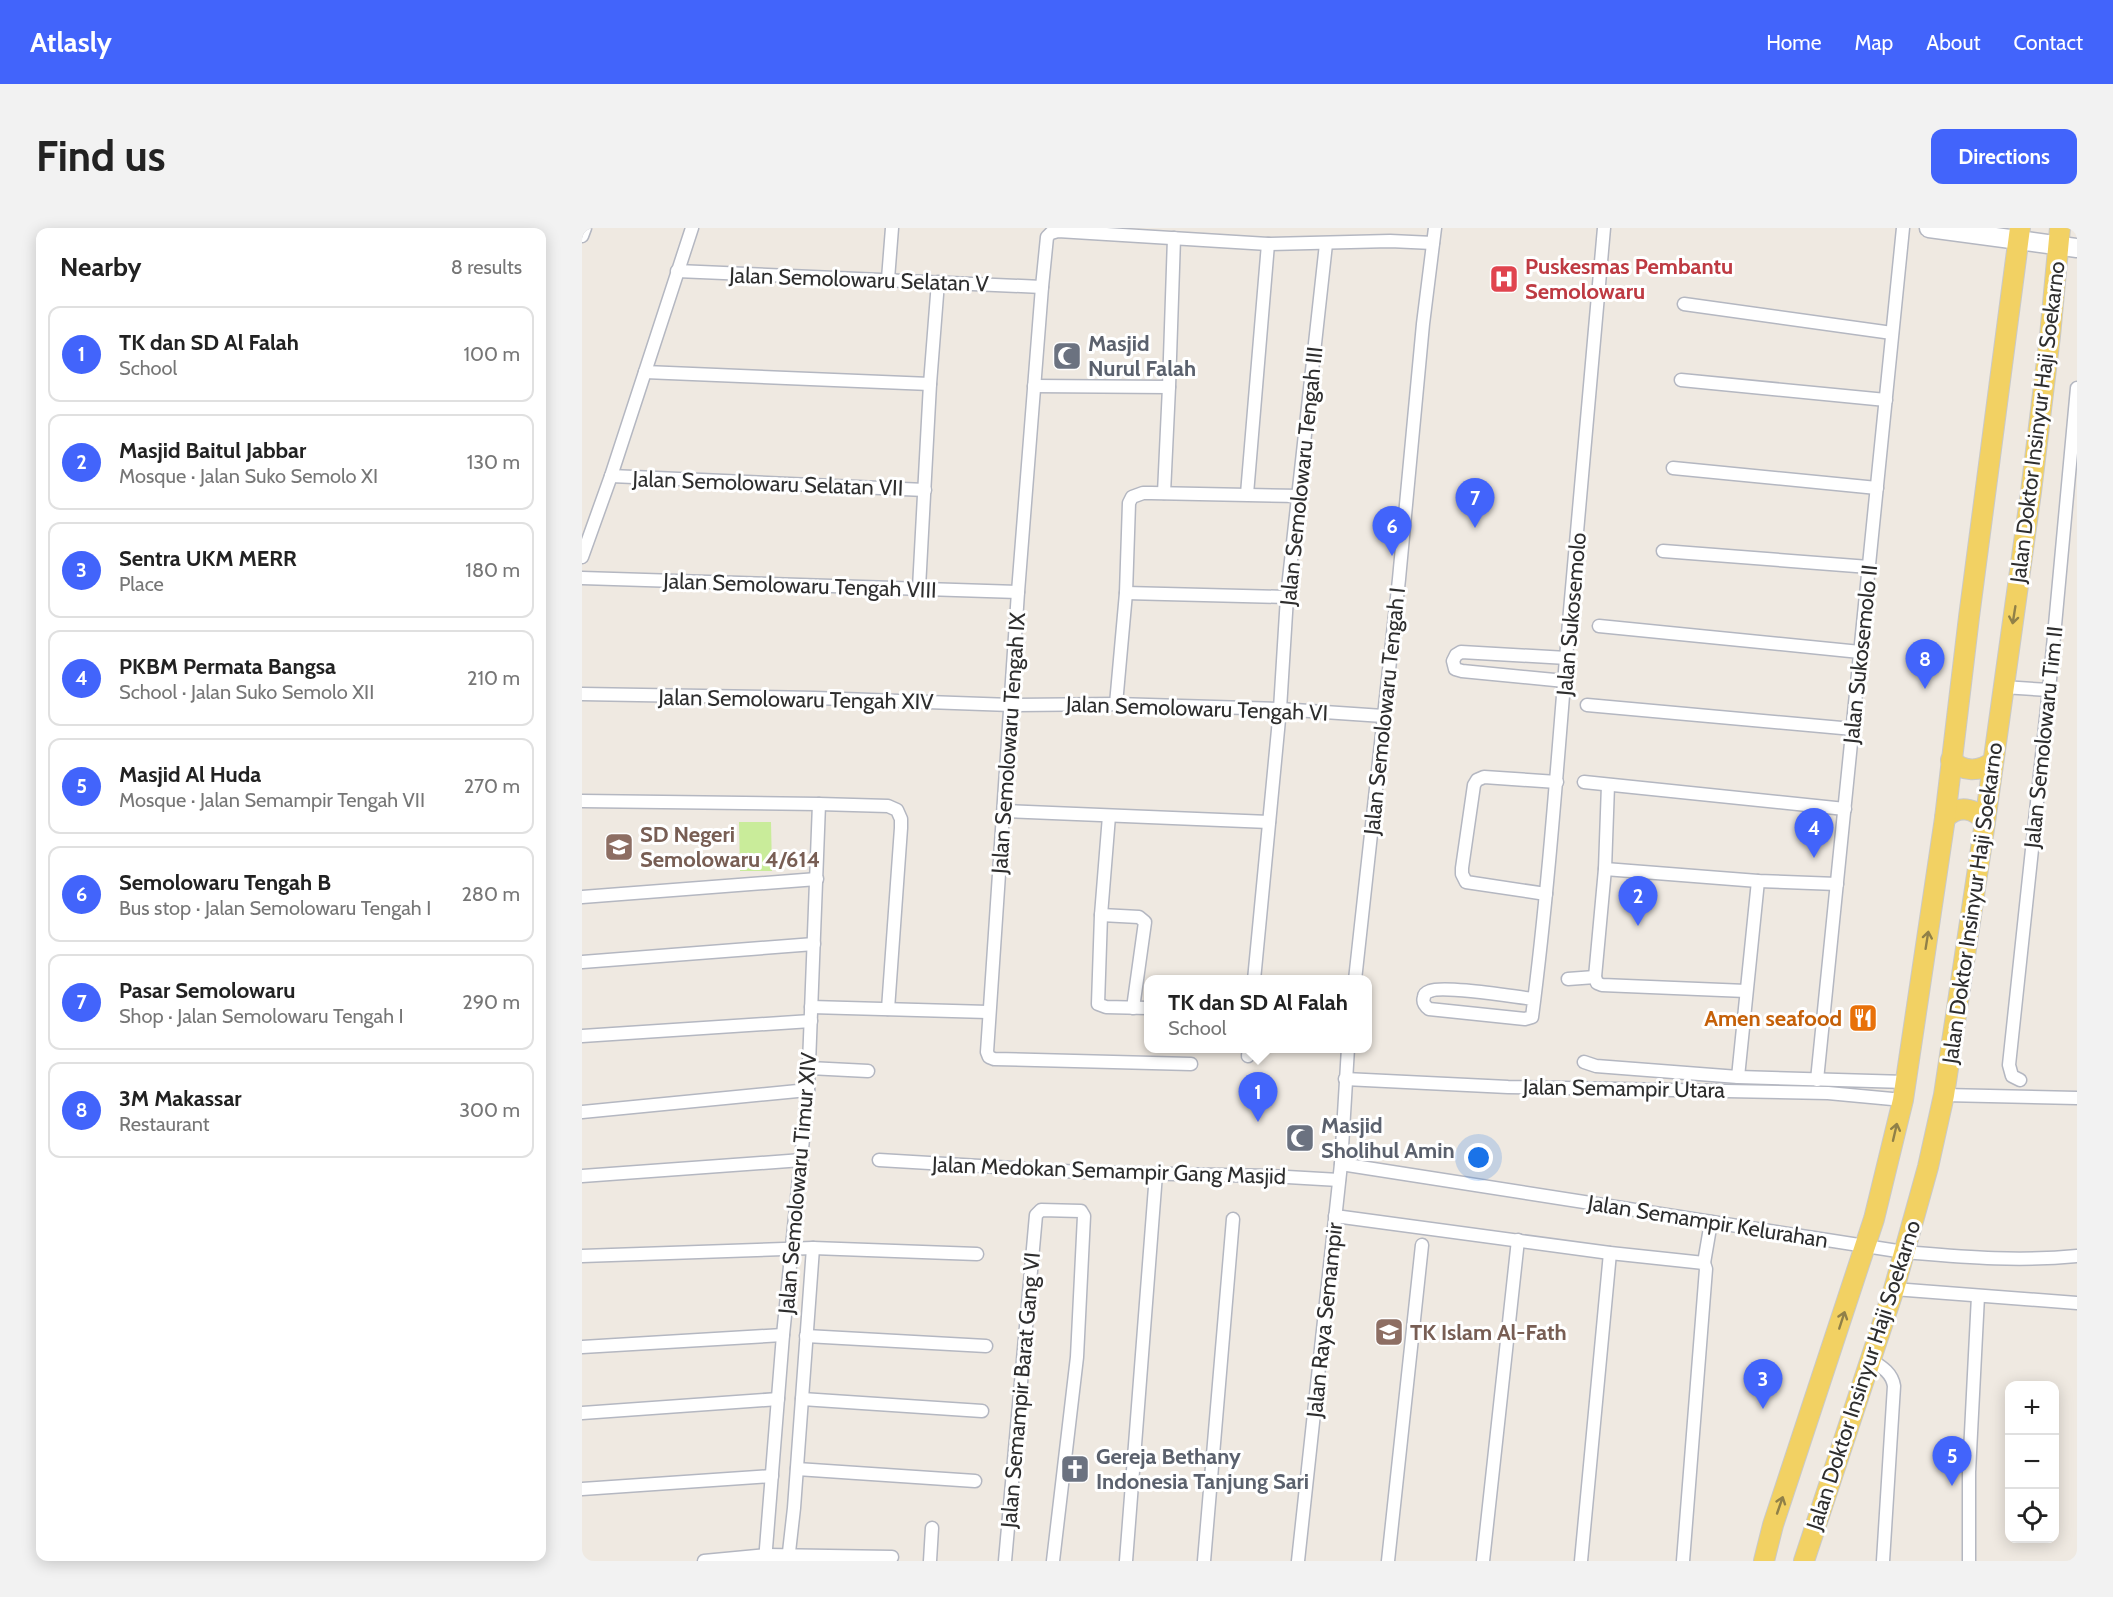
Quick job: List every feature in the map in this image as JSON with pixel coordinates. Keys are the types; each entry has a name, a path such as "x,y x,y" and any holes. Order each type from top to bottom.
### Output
{"main road":[{"path":"1929,228 2020,233 2065,240"},
{"name":"Jalan Doktor Insinyur Haji Soekarno","path":"1764,1561 1773,1525 1865,1247 1905,1091 1945,818 2020,233"},
{"name":"Jalan Doktor Insinyur Haji Soekarno","path":"1804,1561 1894,1289 1928,1167 1944,1095 1985,822 2065,240"},
{"path":"1951,760 1960,767 1971,770 1983,768 1993,762"},
{"path":"1945,818 1952,812 1966,809 1980,815 1985,822"}],"street":[{"path":"582,236 585,228"},
{"path":"582,556 611,476 692,228"},
{"path":"888,279 892,228"},
{"name":"Jalan Semolowaru Tengah I","path":"1356,975 1435,228"},
{"name":"Jalan Sukosemolo","path":"1534,999 1456,990 1432,990 1426,993 1424,1004 1429,1009 1525,1019 1532,1017 1546,894 1557,782 1604,228"},
{"name":"Jalan Sukosemolo II","path":"1818,1080 1903,228"},
{"name":"Jalan Semolowaru Tengah IX","path":"1174,238 1055,231 1047,237 1041,286 1018,592 987,1052 991,1059 1191,1064"},
{"path":"1164,493 1170,387 1174,238 1268,244 1390,241 1433,243"},
{"path":"1247,494 1268,244"},
{"name":"Jalan Semolowaru Tengah III","path":"1254,975 1280,709 1287,597 1300,496 1326,244"},
{"name":"Jalan Semolowaru Selatan V","path":"677,271 1041,286"},
{"path":"919,588 938,282"},
{"path":"1684,304 1892,333"},
{"path":"645,372 930,384"},
{"path":"1681,380 1886,400"},
{"path":"1034,386 1170,387"},
{"name":"Jalan Semolowaru Tim II","path":"2020,1080 2012,1076 2009,1065 2049,690 2077,387"},
{"path":"1672,468 1877,488"},
{"name":"Jalan Semolowaru Selatan VII","path":"611,476 925,490"},
{"path":"1116,704 1126,593 1129,501 1132,497 1143,493 1300,496"},
{"path":"1663,550 1869,567"},
{"name":"Jalan Semolowaru Tengah VIII","path":"582,578 1018,592"},
{"path":"1126,593 1287,597"},
{"path":"1599,626 1860,652"},
{"path":"1565,681 1462,671 1455,669 1453,660 1461,652 1567,658"},
{"path":"2003,687 2049,690"},
{"name":"Jalan Semolowaru Tengah XIV","path":"582,694 815,698 1011,705"},
{"name":"Jalan Semolowaru Tengah VI","path":"1011,705 1116,704 1280,709 1383,716"},
{"path":"1587,705 1853,729"},
{"path":"1546,894 1466,882 1462,868 1474,785 1477,780 1484,777 1557,782"},
{"path":"1584,782 1845,809"},
{"path":"1608,785 1605,869 1595,977 1597,983 1602,986 1746,991"},
{"path":"582,801 819,804 888,806 897,810 901,828 888,1009"},
{"name":"Jalan Semolowaru Timur XIV","path":"766,1558 783,1335 808,1090 819,804"},
{"path":"1004,811 1269,822"},
{"path":"1109,816 1101,915 1098,1004 1103,1007 1144,1008"},
{"path":"1605,869 1837,884"},
{"path":"582,897 817,879"},
{"path":"1738,1077 1758,880"},
{"path":"1101,915 1139,917 1145,922 1133,1008"},
{"path":"582,962 814,944"},
{"path":"1568,979 1595,977"},
{"path":"811,1007 988,1012"},
{"path":"582,1036 811,1021"},
{"path":"1346,1079 1348,1053"},
{"path":"1584,1062 1596,1066 1738,1077 1818,1080 1905,1091"},
{"path":"809,1068 868,1071"},
{"name":"Jalan Semampir Utara","path":"1346,1079 1508,1087 1816,1093 1905,1091"},
{"name":"Jalan Raya Semampir","path":"1298,1561 1340,1180 1346,1079"},
{"path":"582,1112 808,1090"},
{"path":"1944,1095 2077,1098"},
{"path":"582,1176 802,1160"},
{"name":"Jalan Medokan Semampir Gang Masjid","path":"879,1160 1080,1172 1270,1176 1340,1180"},
{"name":"Jalan Semampir Kelurahan","path":"1341,1164 1904,1252 1993,1260 2077,1256"},
{"path":"1126,1561 1156,1174"},
{"name":"Jalan Semampir Barat Gang VI","path":"1005,1561 1036,1213 1041,1210 1081,1211 1084,1215 1077,1357 1053,1561"},
{"path":"1335,1216 1611,1253 1705,1269"},
{"path":"1204,1561 1233,1219"},
{"path":"1683,1561 1705,1269 1711,1222"},
{"path":"1483,1561 1518,1240"},
{"path":"1388,1561 1422,1245"},
{"path":"582,1256 793,1248 977,1254"},
{"name":"Jalan Semolowaru Timur XIV","path":"789,1558 813,1248"},
{"path":"1581,1561 1611,1253"},
{"path":"1894,1289 2077,1303"},
{"path":"1969,1561 1969,1472 1978,1296"},
{"path":"582,1347 783,1335"},
{"path":"806,1336 986,1346"},
{"path":"1871,1360 1889,1374 1894,1386 1882,1561"},
{"path":"582,1413 778,1399"},
{"path":"802,1399 982,1411"},
{"path":"797,1469 975,1481"},
{"path":"582,1489 772,1476"},
{"path":"930,1561 932,1528"},
{"path":"704,1561 892,1557"}],"green space":[{"path":"739,822 771,822 772,871 740,871"}],"place":[{"name":"Puskesmas Pembantu Semolowaru","path":"1504,279"},
{"name":"Masjid Nurul Falah","path":"1067,356"},
{"name":"Pasar Semolowaru","path":"1475,528"},
{"name":"Semolowaru Tengah B","path":"1392,556"},
{"name":"3M Makassar","path":"1925,689"},
{"name":"SD Negeri Semolowaru 4/614","path":"619,847"},
{"name":"PKBM Permata Bangsa","path":"1814,858"},
{"name":"Masjid Baitul Jabbar","path":"1638,926"},
{"name":"Amen seafood","path":"1863,1018"},
{"name":"TK dan SD Al Falah","path":"1258,1122"},
{"name":"Masjid Sholihul Amin","path":"1300,1138"},
{"name":"TK Islam Al-Fath","path":"1389,1332"},
{"name":"Sentra UKM MERR","path":"1763,1409"},
{"name":"Gereja Bethany Indonesia Tanjung Sari","path":"1075,1469"},
{"name":"Masjid Al Huda","path":"1952,1486"}]}
